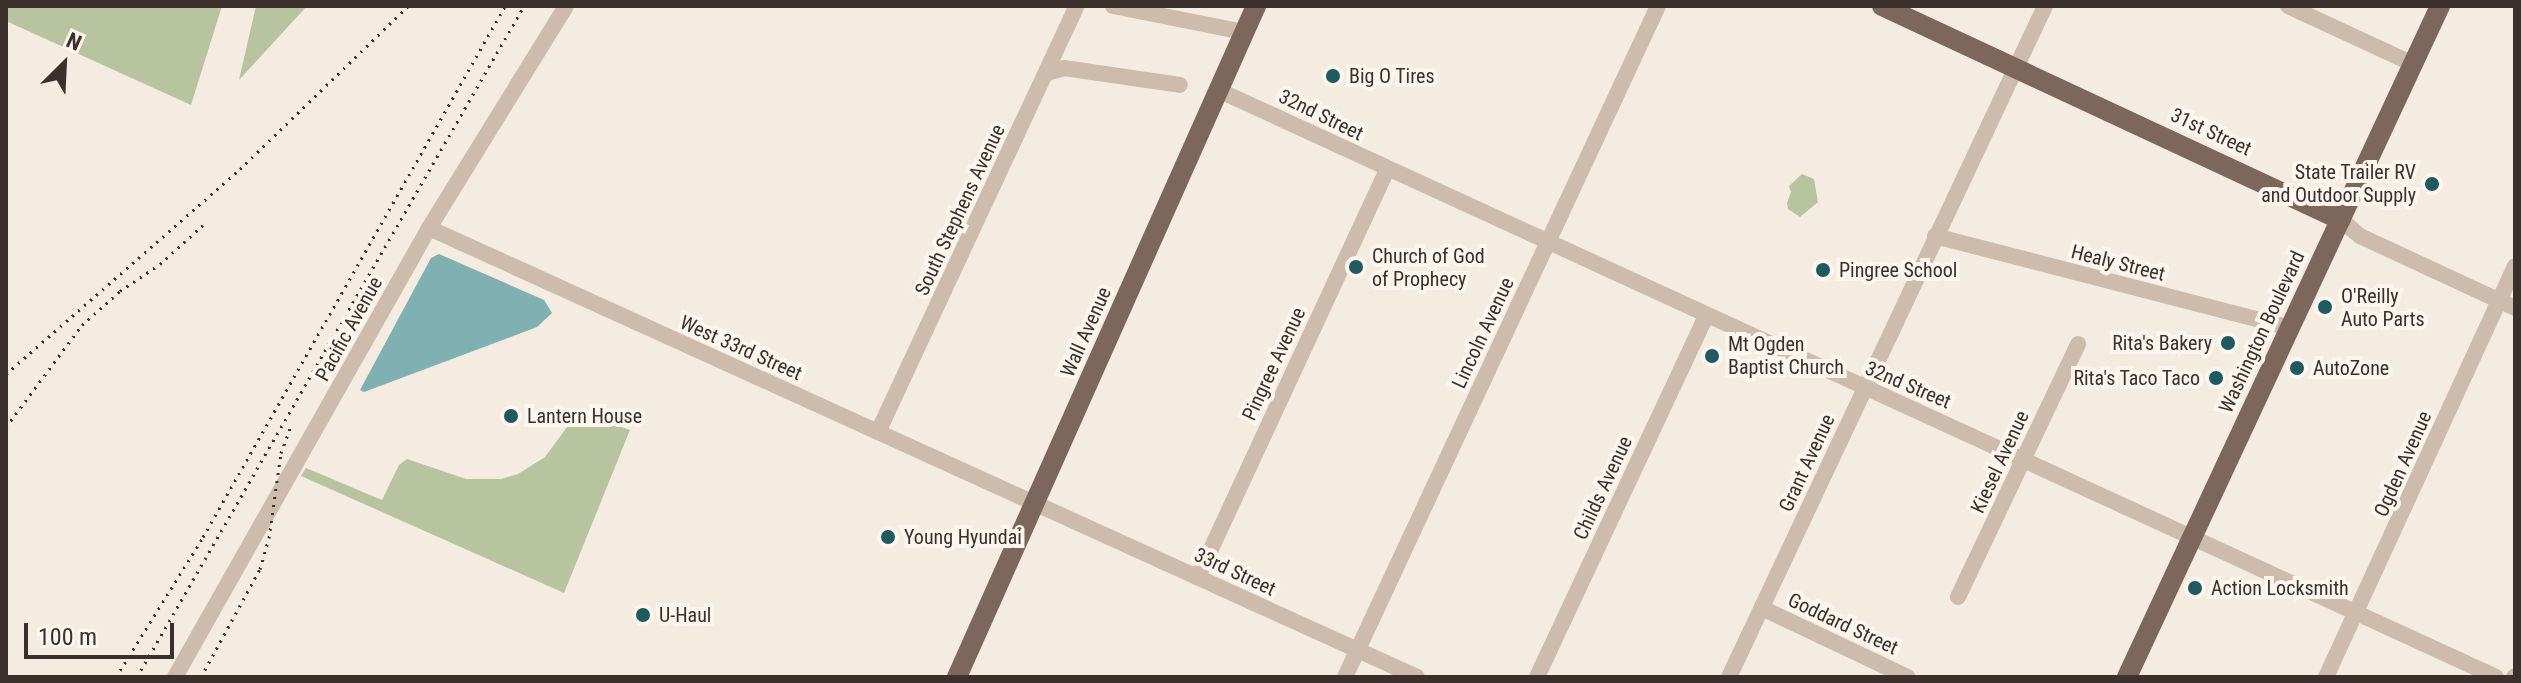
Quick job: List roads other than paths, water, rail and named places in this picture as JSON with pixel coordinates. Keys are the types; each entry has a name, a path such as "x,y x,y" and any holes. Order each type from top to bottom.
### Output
{"main road":[{"name":"Wall Avenue","path":"957,677 1256,6"},
{"name":"31st Street","path":"1882,6 2341,220"},
{"name":"Washington Boulevard","path":"2127,677 2440,6"}],"street":[{"name":"Pacific Avenue","path":"175,677 429,228 566,6"},
{"name":"South Stephens Avenue","path":"878,432 1077,6"},
{"path":"1113,6 1244,32"},
{"name":"Lincoln Avenue","path":"1345,677 1658,6"},
{"name":"Grant Avenue","path":"1729,677 2045,6"},
{"path":"2288,6 2413,64"},
{"path":"1047,73 1064,68 1180,85"},
{"name":"32nd Street","path":"1218,90 2496,677"},
{"name":"Pingree Avenue","path":"1198,577 1387,169"},
{"name":"31st Street","path":"2341,220 2360,236 2515,308"},
{"name":"West 33rd Street","path":"429,228 1036,503"},
{"name":"Healy Street","path":"1935,236 2291,328"},
{"name":"Ogden Avenue","path":"2326,677 2515,266"},
{"name":"Childs Avenue","path":"1537,677 1706,316"},
{"name":"Kiesel Avenue","path":"1958,597 2078,344"},
{"name":"33rd Street","path":"1036,503 1417,677"},
{"name":"Goddard Street","path":"1762,608 1907,677"}],"water":[{"path":"439,254 544,300 552,313 537,327 364,392 360,390 431,258"}],"railway":[{"path":"6,374 240,169 408,6"},
{"path":"116,677 203,537 505,6"},
{"path":"137,677 524,6"},
{"path":"6,427 82,325 120,291 160,264 203,225"},
{"path":"201,677 260,569 269,538 281,453 290,428"}],"place":[{"name":"Big O Tires","path":"1333,76"},
{"name":"State Trailer RV and Outdoor Supply","path":"2432,184"},
{"name":"Church of God of Prophecy","path":"1356,267"},
{"name":"Pingree School","path":"1823,270"},
{"name":"O'Reilly Auto Parts","path":"2325,307"},
{"name":"Rita's Bakery","path":"2228,343"},
{"name":"Mt Ogden Baptist Church","path":"1712,356"},
{"name":"AutoZone","path":"2297,368"},
{"name":"Rita's Taco Taco","path":"2216,378"},
{"name":"Lantern House","path":"511,416"},
{"name":"Young Hyundai","path":"888,537"},
{"name":"Action Locksmith","path":"2195,588"},
{"name":"U-Haul","path":"643,615"}]}
